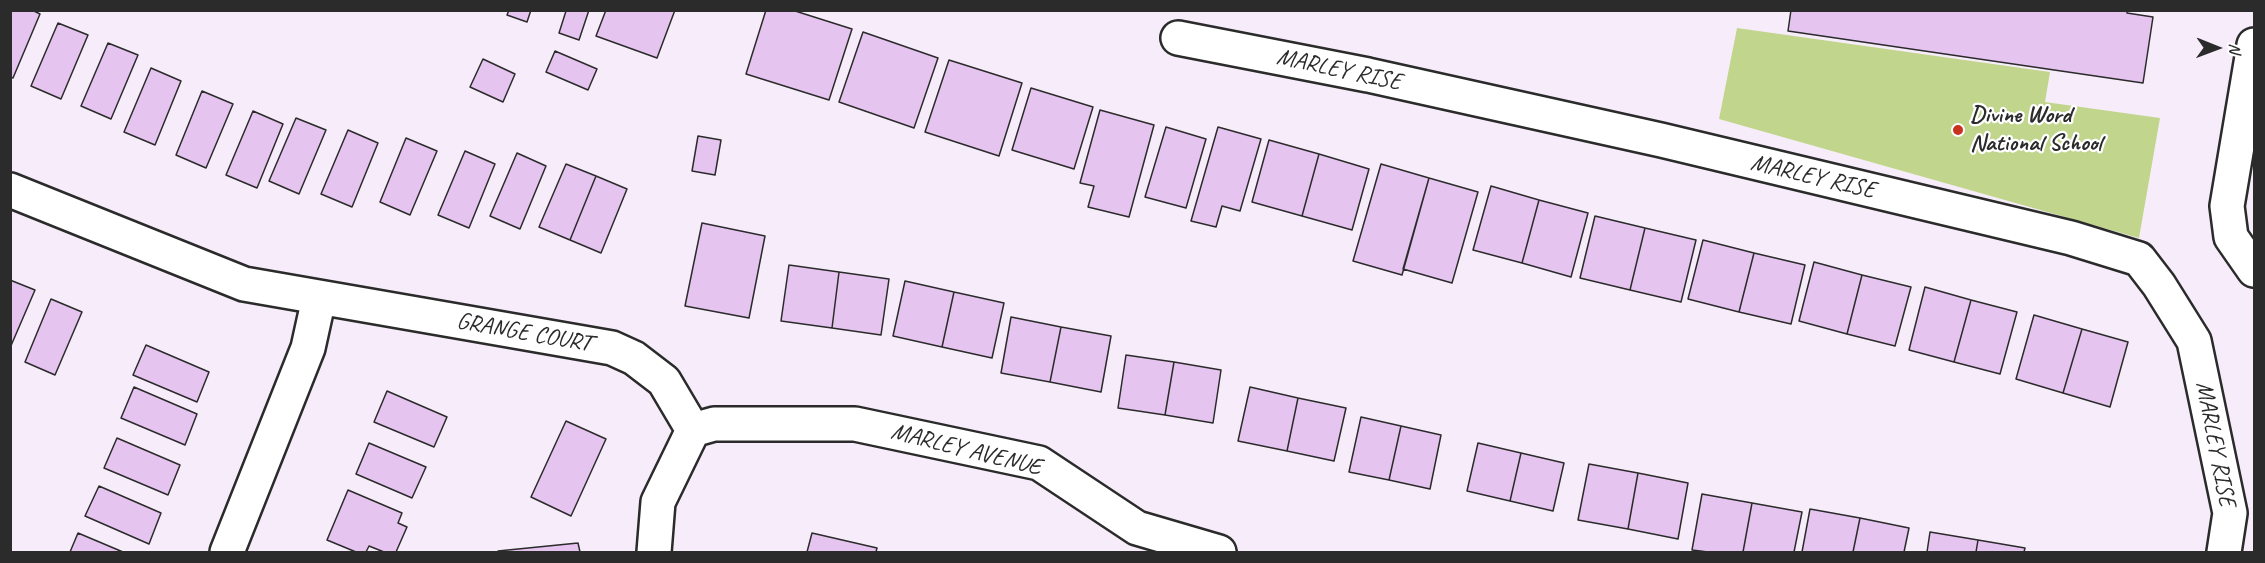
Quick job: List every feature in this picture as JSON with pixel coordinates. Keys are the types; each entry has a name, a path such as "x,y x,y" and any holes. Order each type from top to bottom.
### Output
{"street":[{"name":"MARLEY RISE","path":"1178,38 1368,75 1661,140 2071,238 2139,259 2160,285 2194,341 2230,513 2224,552"},
{"path":"2254,45 2227,206 2231,237 2254,270"},
{"name":"GRANGE COURT","path":"10,190 244,284 612,348 634,358 664,381 693,430"},
{"path":"227,552 308,348 319,298"},
{"name":"MARLEY AVENUE","path":"693,430 714,424 855,424 1039,462 1136,540 1219,552"},
{"path":"654,552 658,502 693,430"}],"green space":[{"name":"Divine Word National School","path":"1737,28 2050,72 2045,102 2160,118 2139,238 1719,119"}],"building":[{"path":"10,10 32,10 40,14 13,78 10,77"},
{"path":"509,10 531,10 527,22 507,15"},
{"path":"564,10 589,10 579,40 559,33 566,11"},
{"path":"606,10 675,10 657,58 596,36"},
{"path":"766,10 792,10 852,29 829,100 746,74"},
{"path":"1791,10 2127,10 2127,13 2153,17 2143,83 1788,31"},
{"path":"58,23 88,35 61,99 31,86"},
{"path":"863,32 938,58 914,128 839,102"},
{"path":"108,43 138,55 111,119 81,106"},
{"path":"555,51 597,69 588,90 546,72"},
{"path":"483,59 515,74 503,102 470,87"},
{"path":"949,60 1022,83 999,156 925,132"},
{"path":"151,68 181,81 155,145 124,132"},
{"path":"1031,88 1093,107 1074,169 1012,150"},
{"path":"202,91 233,104 206,168 176,155"},
{"path":"1100,110 1154,125 1129,217 1088,207 1094,186 1080,183"},
{"path":"253,111 283,124 257,188 226,175"},
{"path":"296,118 326,130 299,194 269,181"},
{"path":"1166,127 1206,139 1186,208 1145,197"},
{"path":"1218,127 1261,139 1240,211 1222,206 1216,227 1191,221"},
{"path":"348,130 378,143 352,207 321,194"},
{"path":"698,136 721,140 715,175 692,171"},
{"path":"406,138 437,151 410,215 380,202"},
{"path":"1269,140 1319,154 1302,216 1252,202"},
{"path":"465,151 495,164 469,228 438,215"},
{"path":"517,153 546,166 520,229 490,216"},
{"path":"1319,154 1369,169 1352,230 1302,216"},
{"path":"566,164 596,176 570,240 539,227"},
{"path":"1381,164 1429,178 1402,275 1353,261"},
{"path":"596,176 627,189 601,253 570,240"},
{"path":"1429,178 1478,192 1452,283 1403,269"},
{"path":"1491,186 1539,200 1522,263 1473,250"},
{"path":"1539,200 1588,213 1571,277 1522,263"},
{"path":"1595,216 1645,228 1630,290 1580,278"},
{"path":"702,223 765,236 749,318 685,306"},
{"path":"1645,228 1696,240 1681,302 1630,290"},
{"path":"1703,240 1754,253 1739,312 1688,299"},
{"path":"1754,253 1805,265 1791,324 1739,312"},
{"path":"1814,262 1862,275 1847,334 1799,321"},
{"path":"789,265 839,272 832,328 781,321"},
{"path":"839,272 889,279 881,335 832,328"},
{"path":"1862,275 1911,287 1895,346 1847,334"},
{"path":"10,280 35,290 10,348"},
{"path":"905,281 954,292 942,347 893,336"},
{"path":"1925,287 1971,300 1954,362 1909,350"},
{"path":"954,292 1004,303 992,358 942,347"},
{"path":"51,299 82,312 55,375 25,362"},
{"path":"1971,300 2017,312 2000,374 1954,362"},
{"path":"2034,315 2082,329 2063,393 2016,379"},
{"path":"1011,317 1061,327 1050,382 1001,373"},
{"path":"1061,327 1111,336 1101,392 1050,382"},
{"path":"2082,329 2128,342 2110,407 2063,393"},
{"path":"146,345 209,372 197,402 133,375"},
{"path":"1126,355 1174,362 1165,415 1118,408"},
{"path":"1174,362 1221,370 1213,423 1165,415"},
{"path":"134,387 197,414 185,445 121,418"},
{"path":"1250,387 1298,398 1287,451 1238,441"},
{"path":"387,391 447,417 434,447 374,422"},
{"path":"1298,398 1346,408 1334,461 1287,451"},
{"path":"1361,417 1401,426 1389,480 1349,472"},
{"path":"566,421 606,439 571,516 531,497"},
{"path":"1401,426 1441,435 1430,489 1389,480"},
{"path":"117,438 180,465 168,495 104,468"},
{"path":"369,443 426,467 412,498 356,474"},
{"path":"1478,443 1521,453 1510,501 1467,491"},
{"path":"1521,453 1564,463 1553,511 1510,501"},
{"path":"1589,464 1638,473 1628,529 1578,520"},
{"path":"1638,473 1688,483 1678,539 1628,529"},
{"path":"99,486 161,513 149,544 85,516"},
{"path":"348,490 402,513 398,523 407,527 396,552 384,552 369,546 366,552 356,552 327,540"},
{"path":"1702,494 1752,503 1743,552 1692,550"},
{"path":"1752,503 1802,512 1794,552 1743,552"},
{"path":"1810,509 1860,518 1853,552 1802,552"},
{"path":"1860,518 1909,528 1904,552 1853,552"},
{"path":"1930,532 1978,540 1976,552 1927,552"},
{"path":"78,533 123,552 70,552"},
{"path":"812,533 877,548 876,552 807,552"},
{"path":"1978,540 2025,548 2024,552 1976,552"},
{"path":"578,543 580,552 498,551"}],"place":[{"name":"Divine Word National School","path":"1958,130"}]}
